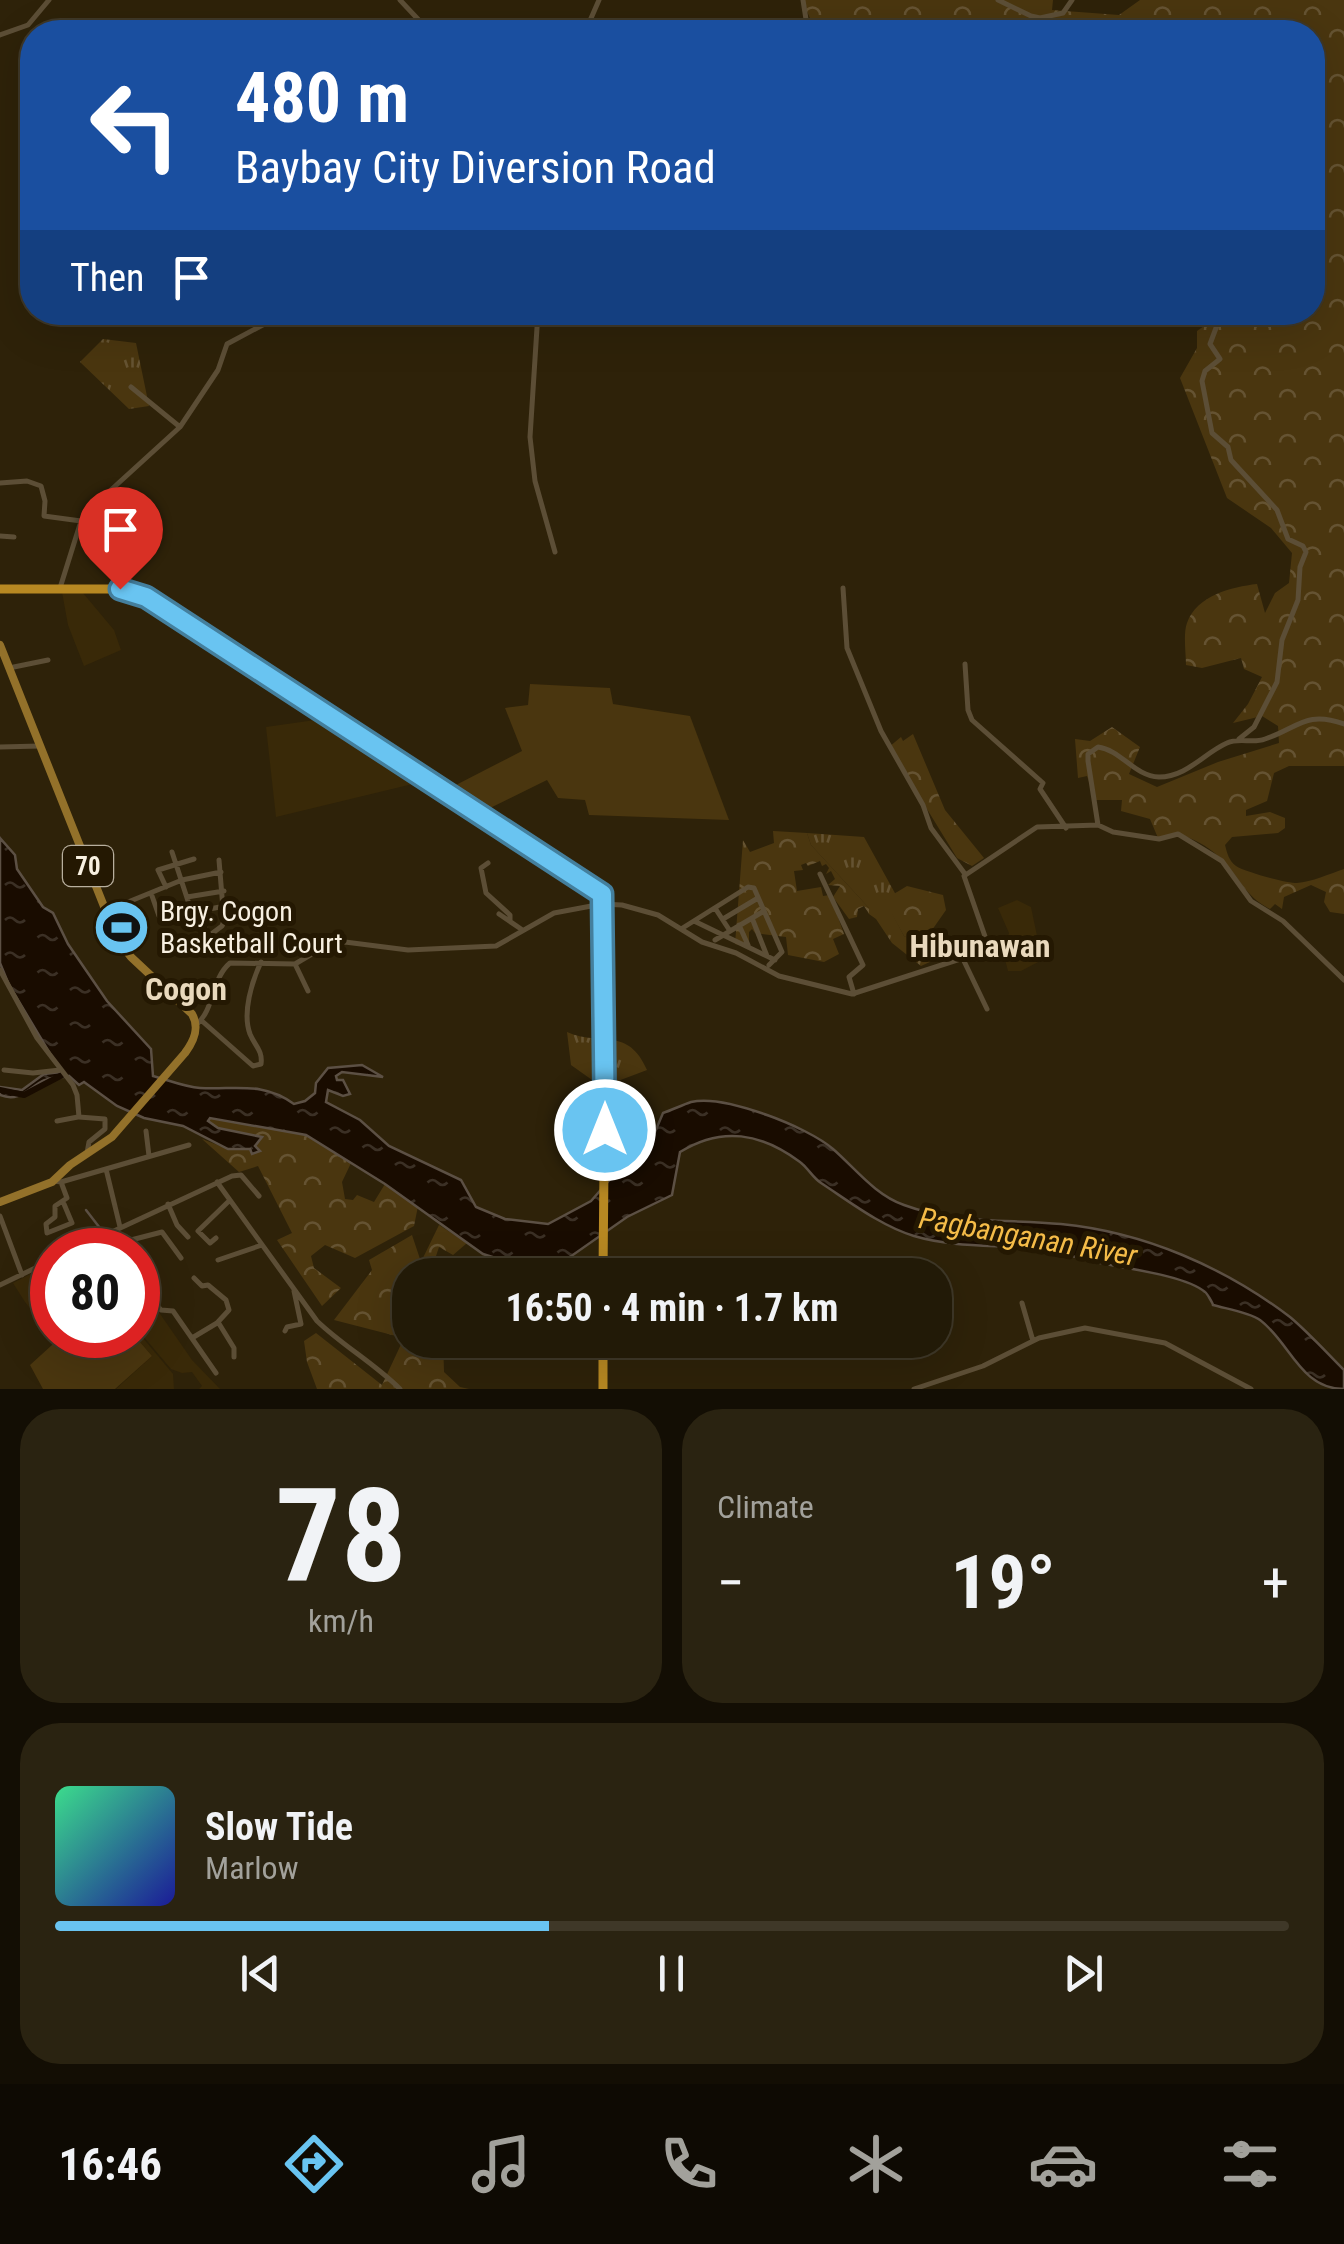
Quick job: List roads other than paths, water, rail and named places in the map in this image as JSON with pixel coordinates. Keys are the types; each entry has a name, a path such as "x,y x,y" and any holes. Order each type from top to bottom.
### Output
{"highway":[{"path":"0,589 120,589 146,597 599,892 604,1258"},
{"path":"603,1358 603,1389"}],"main road":[{"name":"70","path":"0,645 122,948 199,1023"},
{"path":"0,1202 56,1182 129,1120 193,1041 199,1023"}],"street":[{"path":"32,20 49,0"},
{"path":"400,0 419,20"},
{"path":"998,0 1040,18 1063,13 1072,0"},
{"path":"60,588 81,521 103,494 180,427 218,370 227,344 263,325"},
{"path":"537,325 530,437 535,481 555,552"},
{"path":"1098,826 1088,754 1108,748 1141,772 1159,776 1198,764 1220,747 1240,739 1254,727 1277,682 1284,630 1298,600 1300,567 1306,552 1288,539 1278,510 1231,460 1228,447 1212,432 1202,381 1204,371 1220,358 1210,344 1217,325"},
{"path":"130,387 180,427"},
{"path":"0,483 27,481 41,486 44,516 81,521"},
{"path":"0,536 14,537"},
{"path":"261,962 252,981 248,1022 261,1052 261,1064 254,1066 199,1023 224,967 236,962 261,962 295,964 345,942 408,950 494,946 555,913 602,904 658,915 702,942 734,952 780,976 854,994 985,951 988,946 964,874 932,828 881,731 848,648 843,588"},
{"path":"9,668 48,660"},
{"path":"965,664 966,698 972,720 1042,783 1040,789 1066,828"},
{"path":"1240,739 1260,741 1315,718 1344,724"},
{"path":"0,748 40,746"},
{"path":"964,874 1030,830 1098,826 1159,840 1178,834 1216,856 1250,901 1283,921 1344,980"},
{"path":"172,852 187,897 210,936 222,926 224,890 219,860"},
{"path":"166,887 158,870 194,859"},
{"path":"488,863 481,868 486,893 510,915 510,922"},
{"path":"106,912 182,880 221,872"},
{"path":"820,874 863,966 849,977 854,994"},
{"path":"682,929 748,887 754,888 782,952 772,963 752,918"},
{"path":"187,897 224,890"},
{"path":"151,893 160,916"},
{"path":"722,919 758,898"},
{"path":"194,912 224,906"},
{"path":"716,908 726,933"},
{"path":"714,940 764,910"},
{"path":"499,914 522,930"},
{"path":"694,921 726,933 767,956"},
{"path":"739,925 749,947"},
{"path":"962,959 988,1009"},
{"path":"295,964 308,991"},
{"path":"0,970 26,1021 78,1095 80,1117"},
{"path":"4,1070 61,1070"},
{"path":"56,1122 80,1117 105,1119 105,1129 89,1142 87,1153"},
{"path":"146,1131 144,1141 149,1156"},
{"path":"64,1204 67,1198 56,1182 189,1145"},
{"path":"106,1170 120,1227 240,1174 259,1196"},
{"path":"218,1182 317,1322 337,1340 359,1352 400,1389"},
{"path":"216,1238 210,1244 198,1231 230,1200"},
{"path":"64,1204 72,1222 48,1234 46,1224 55,1218 55,1206 64,1204"},
{"path":"168,1204 188,1237"},
{"path":"0,1216 22,1274"},
{"path":"132,1221 134,1228"},
{"path":"170,1242 182,1231"},
{"path":"160,1232 181,1258"},
{"path":"218,1260 262,1245"},
{"path":"0,1286 30,1270"},
{"path":"192,1338 230,1310 228,1302 194,1278"},
{"path":"285,1331 287,1326 301,1324 294,1288"},
{"path":"1022,1303 1033,1341"},
{"path":"160,1308 174,1311 216,1372"},
{"path":"218,1322 234,1347 234,1357"},
{"path":"914,1389 985,1365 1058,1332 1085,1328 1152,1339 1179,1349 1251,1389"}],"water":[{"name":"Pagbanganan River","path":"0,838 15,855 17,869 43,907 53,913 68,944 107,1001 151,1049 153,1076 194,1087 260,1089 294,1104 315,1093 316,1083 328,1068 362,1065 383,1077 342,1072 337,1080 343,1080 350,1094 343,1096 328,1090 326,1102 360,1120 389,1146 461,1180 476,1207 505,1219 548,1224 591,1201 619,1169 624,1154 655,1132 663,1113 691,1102 706,1101 744,1108 786,1122 821,1140 875,1188 904,1205 962,1218 1092,1228 1153,1244 1210,1268 1265,1299 1297,1323 1344,1370 1344,1389 1317,1381 1260,1320 1213,1305 1196,1286 1045,1250 956,1244 914,1236 866,1213 818,1181 785,1152 741,1136 711,1139 680,1152 672,1195 627,1217 570,1257 496,1258 483,1254 385,1184 306,1135 210,1118 208,1121 218,1128 262,1137 255,1146 260,1151 252,1154 250,1149 228,1149 183,1126 144,1118 117,1106 69,1076 48,1079 19,1096 0,1095 0,1087 22,1090 44,1074 61,1072 0,963"}],"waterway":[{"path":"0,1090 24,1095 64,1074"},
{"path":"86,1210 100,1228"}],"place":[{"name":"Brgy. Cogon Basketball Court","path":"121,927"}],"district":[{"name":"Hibunawan","path":"980,946"},
{"name":"Cogon","path":"186,989"}]}
